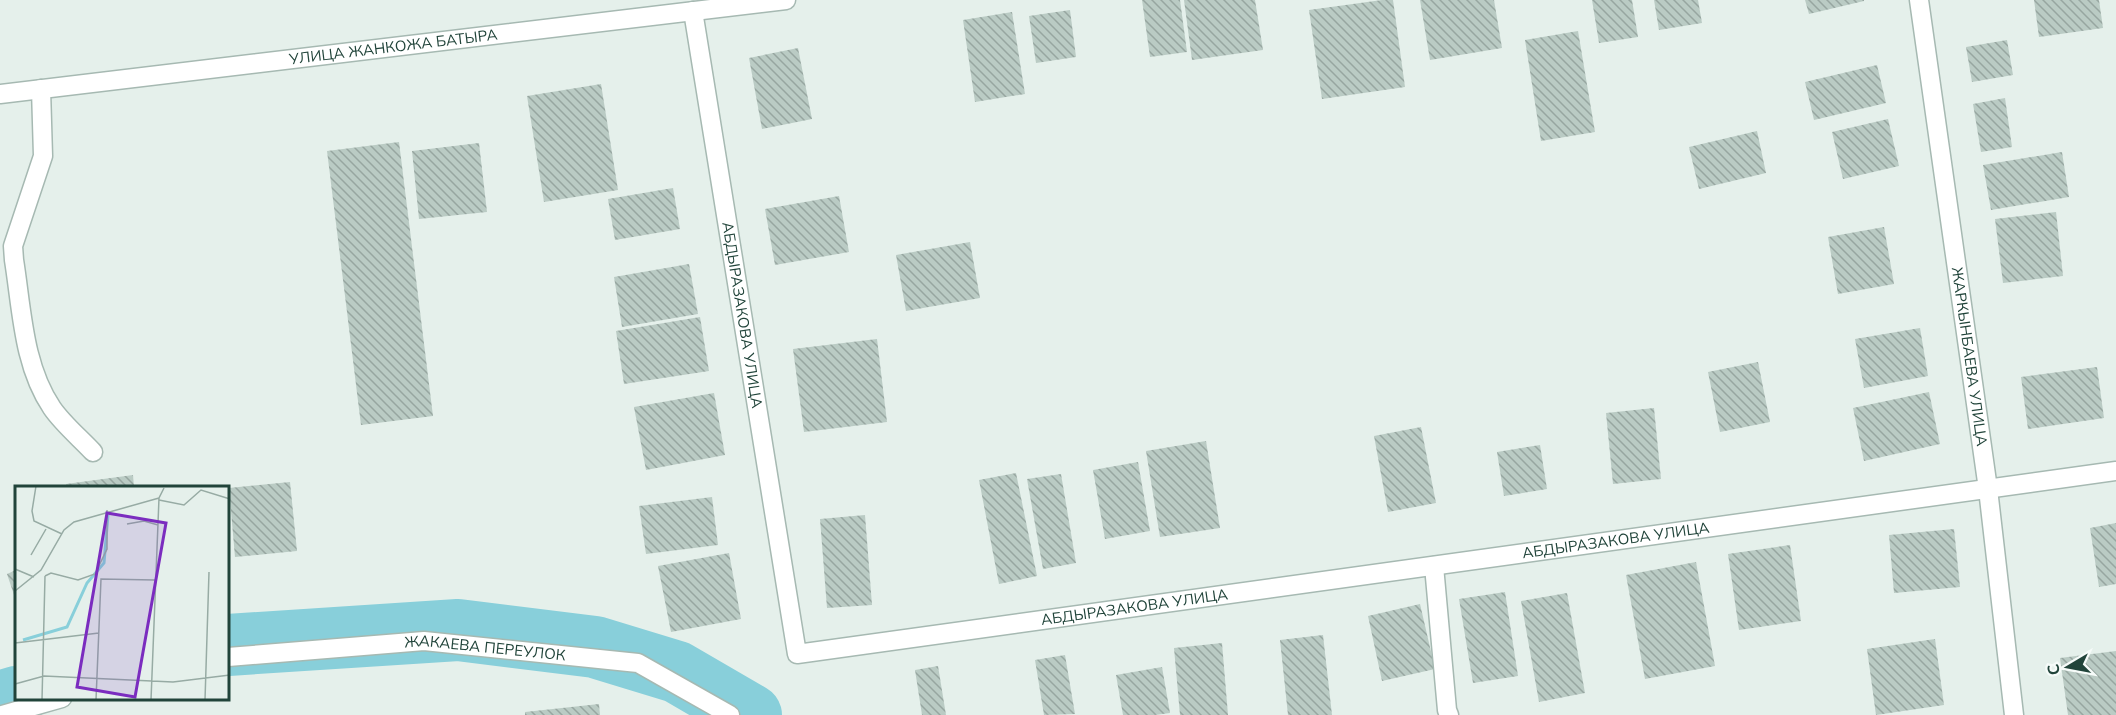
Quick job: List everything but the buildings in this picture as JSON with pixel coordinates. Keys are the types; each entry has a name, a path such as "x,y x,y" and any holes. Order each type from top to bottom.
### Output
{"street":[{"name":"УЛИЦА ЖАНКОЖА БАТЫРА","path":"0,94 786,0"},
{"name":"ЖАРКЫНБАЕВА УЛИЦА","path":"1919,0 1988,489 2014,715"},
{"name":"АБДЫРАЗАКОВА УЛИЦА","path":"693,11 797,654 2116,471"},
{"path":"41,89 43,156 16,234 14,260 31,366 53,410 93,452"},
{"path":"1434,566 1449,715"},
{"name":"ЖАКАЕВА ПЕРЕУЛОК","path":"230,657 424,641 638,663 730,715"},
{"path":"2,715 58,700"}],"waterway":[{"path":"230,645 458,630 595,647 677,672 751,715"},
{"path":"0,702 15,697"}]}
